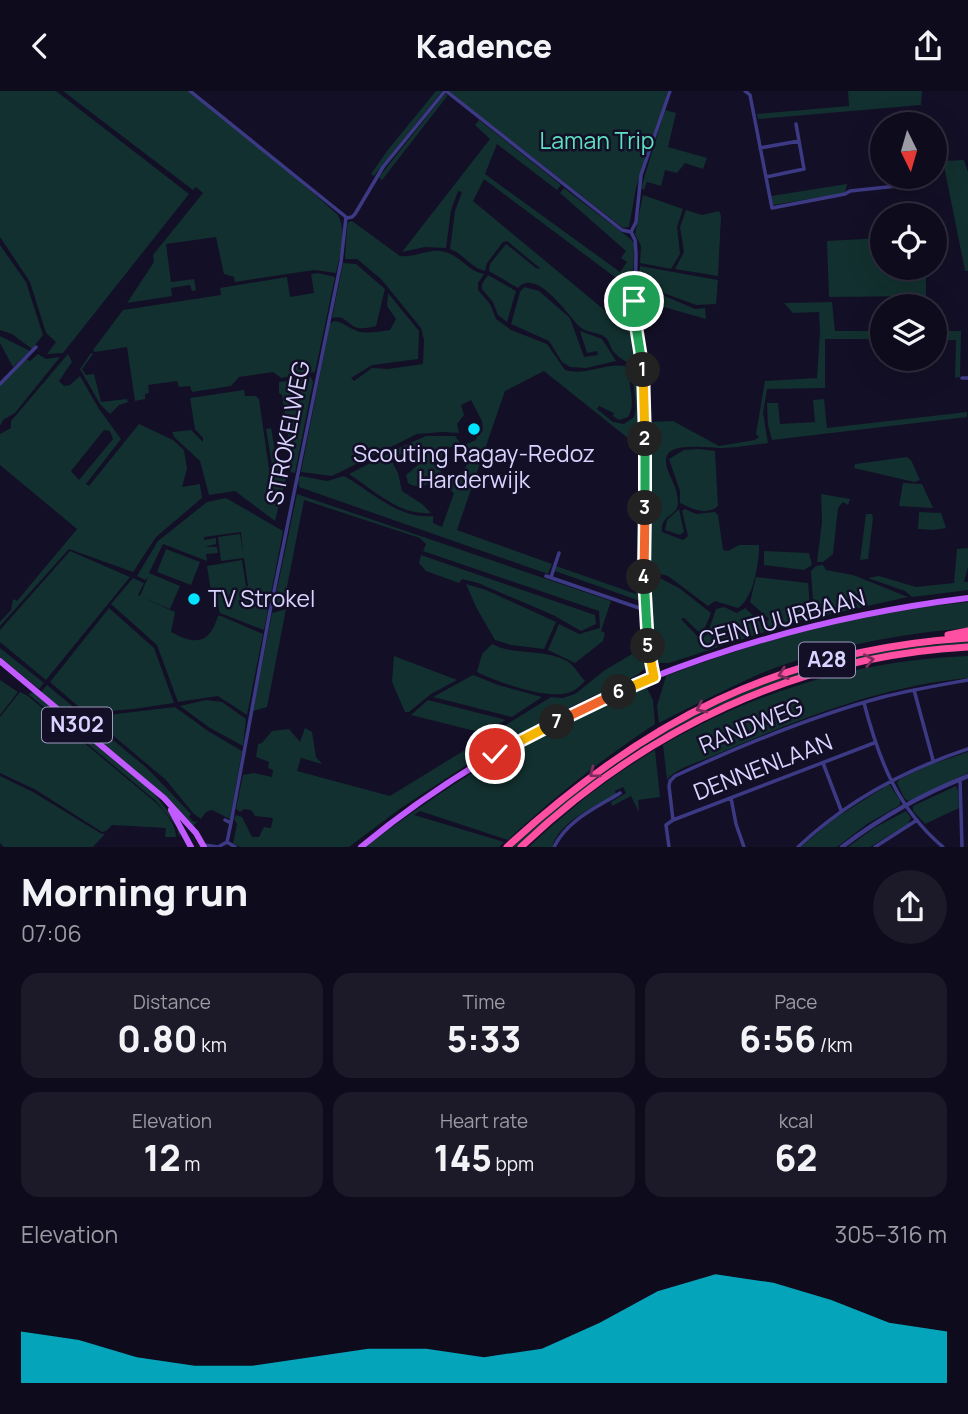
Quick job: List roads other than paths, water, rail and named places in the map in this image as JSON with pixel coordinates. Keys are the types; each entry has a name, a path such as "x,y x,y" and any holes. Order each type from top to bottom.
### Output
{"highway":[{"name":"A28","path":"508,847 569,792 650,735 737,691 840,657 968,631"},
{"name":"A28","path":"920,642 968,638"},
{"name":"A28","path":"521,847 576,798 652,745 725,706 805,676 873,659 935,649 968,648"}],"main road":[{"name":"CEINTUURBAAN","path":"361,847 415,804 495,754 579,710 654,677 720,652 825,623 878,611 968,598"},
{"name":"N302","path":"0,661 155,789 204,846"},
{"name":"N302","path":"155,789 173,814 191,847"}],"street":[{"path":"190,91 346,217 352,218 383,167 445,91 622,230 631,232"},
{"path":"631,232 636,222 641,175 670,91"},
{"path":"745,91 750,95 772,208 870,189"},
{"path":"766,177 803,171 796,124"},
{"path":"760,148 799,141"},
{"name":"STROKELWEG","path":"227,842 270,611 341,263 346,217"},
{"path":"631,232 636,253 635,320 643,368 645,419 645,610 649,661 654,677"},
{"path":"0,384 36,347"},
{"path":"962,378 968,378"},
{"path":"559,552 549,576 645,610"},
{"name":"RANDWEG","path":"673,820 669,786 675,776 759,740 864,703 968,680"},
{"path":"914,690 933,760"},
{"path":"864,703 874,743 890,780 905,805 943,847"},
{"name":"DENNENLAAN","path":"669,847 666,825 673,820 874,743"},
{"path":"798,847 841,810 890,780 933,760 968,749"},
{"path":"823,764 841,810"},
{"path":"842,847 871,825 905,805 968,776"},
{"path":"960,779 962,847"},
{"path":"554,847 558,838 572,823 620,793"},
{"path":"731,799 744,847"},
{"path":"225,820 232,824"},
{"path":"874,847 917,820"},
{"path":"186,837 199,837"},
{"path":"204,846 220,847 227,842 235,847"}],"place":[{"name":"Scouting Ragay-Redoz Harderwijk","path":"474,429"},
{"name":"TV Strokel","path":"194,599"}],"park label":[{"name":"Laman Trip","path":"597,141"}]}
